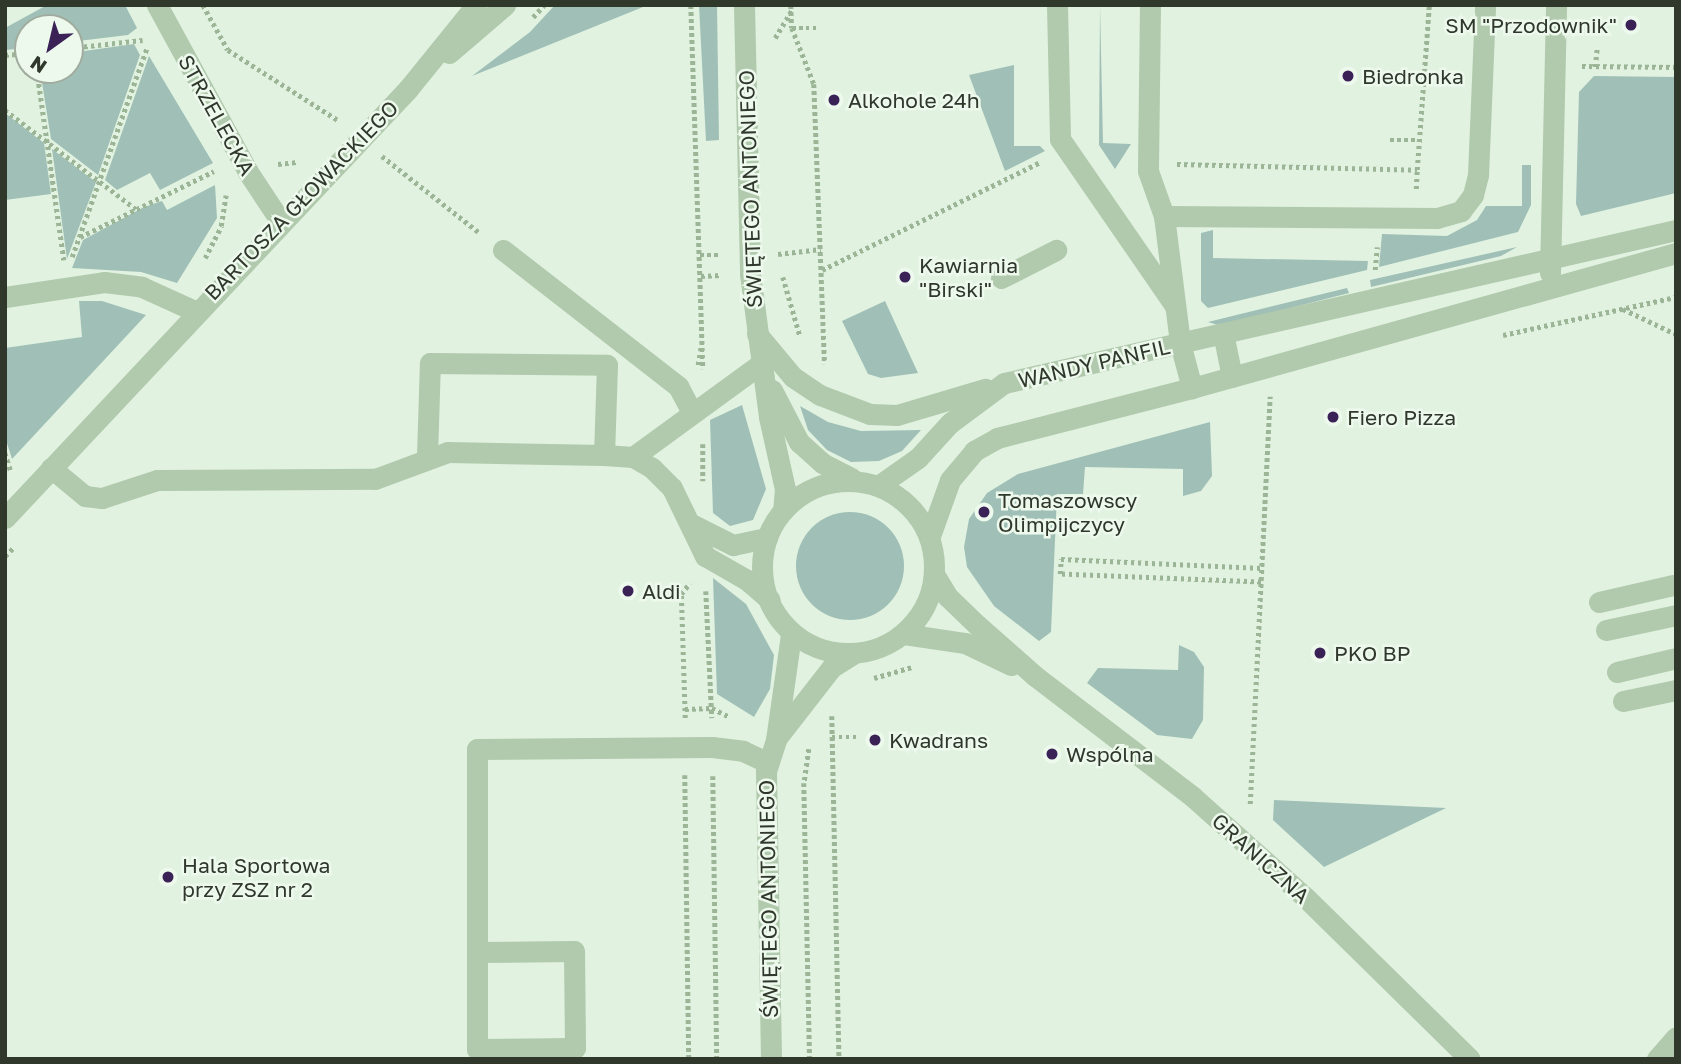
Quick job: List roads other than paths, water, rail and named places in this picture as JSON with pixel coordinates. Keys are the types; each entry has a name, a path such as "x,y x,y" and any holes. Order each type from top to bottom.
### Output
{"street":[{"name":"STRZELECKA","path":"157,5 248,172 281,222"},
{"name":"BARTOSZA GŁOWACKIEGO","path":"5,518 195,311 408,89 476,5"},
{"name":"BARTOSZA GŁOWACKIEGO","path":"408,89 505,5"},
{"name":"ŚWIĘTEGO ANTONIEGO","path":"744,5 750,274 757,334 785,489 783,510"},
{"name":"WANDY PANFIL","path":"1058,5 1060,139 1176,306"},
{"name":"WANDY PANFIL","path":"1150,5 1149,171 1164,216 1180,343 1192,388"},
{"path":"1164,216 1437,218 1461,211 1473,195 1478,175 1485,5"},
{"path":"1550,288 1556,5"},
{"name":"WANDY PANFIL","path":"878,485 918,458 950,423 1004,383 1676,230"},
{"path":"503,250 678,386 697,408"},
{"path":"1001,278 1056,250"},
{"path":"930,536 910,506 878,485 851,478 812,487 783,510 767,538 764,575 770,600 791,634 813,648 855,653 882,648 904,634 926,603 934,574 930,536 950,480 974,452 997,438 1192,388 1676,253"},
{"name":"BARTOSZA GŁOWACKIEGO","path":"5,297 104,282 142,286 173,298 195,311"},
{"path":"1223,333 1232,377"},
{"path":"757,334 793,377 820,395 870,414 897,415 1004,383"},
{"path":"427,456 430,363 607,366 604,455"},
{"name":"ŚWIĘTEGO ANTONIEGO","path":"763,368 799,442 822,463 851,478"},
{"path":"633,457 697,408 763,368"},
{"path":"51,468 85,496 102,498 157,480 375,479 400,472 427,456 448,452 633,457 652,468 672,488 699,529 705,556 770,600"},
{"path":"699,529 733,545 767,538"},
{"name":"GRANICZNA","path":"934,574 948,597 1035,676 1193,797 1304,897 1470,1059"},
{"path":"1599,602 1673,585"},
{"path":"1606,631 1676,615"},
{"name":"ŚWIĘTEGO ANTONIEGO","path":"771,1059 767,762 776,740 791,634"},
{"name":"GRANICZNA","path":"904,634 965,643 1035,676"},
{"name":"ŚWIĘTEGO ANTONIEGO","path":"776,740 832,667 855,653"},
{"path":"1617,672 1676,658"},
{"path":"1623,701 1676,690"},
{"path":"478,952 574,951 575,1048 477,1049 477,749 712,747 743,751 767,762"},
{"path":"1657,1059 1676,1037"}],"place":[{"name":"SM \"Przodownik\"","path":"1631,25"},
{"name":"Biedronka","path":"1348,76"},
{"name":"Alkohole 24h","path":"834,100"},
{"name":"Kawiarnia \"Birski\"","path":"905,277"},
{"name":"Fiero Pizza","path":"1333,417"},
{"name":"Tomaszowscy Olimpijczycy","path":"984,512"},
{"name":"Aldi","path":"628,591"},
{"name":"PKO BP","path":"1320,653"},
{"name":"Kwadrans","path":"875,740"},
{"name":"Wspólna","path":"1052,754"},
{"name":"Hala Sportowa przy ZSZ nr 2","path":"168,877"}]}
